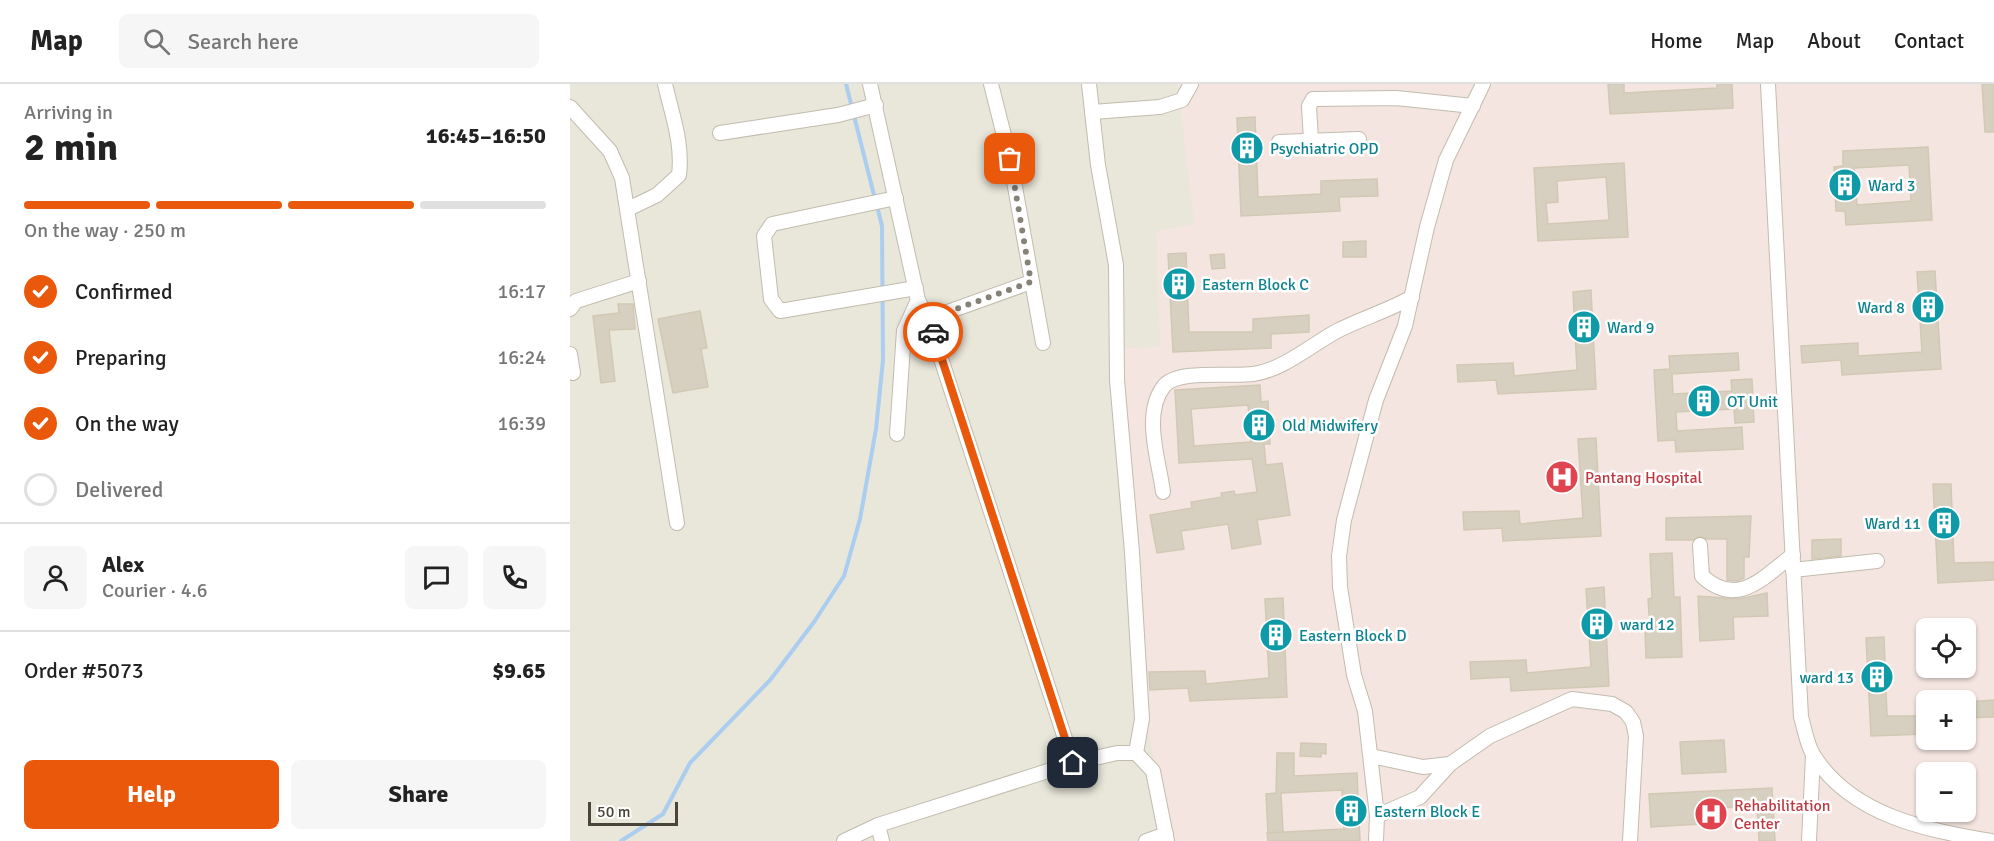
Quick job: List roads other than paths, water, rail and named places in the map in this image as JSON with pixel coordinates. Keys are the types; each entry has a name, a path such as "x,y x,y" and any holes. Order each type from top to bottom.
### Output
{"street":[{"path":"627,209 657,195 679,175 681,157 679,137 665,84"},
{"path":"870,84 876,105 890,200 917,294 929,322 1073,763"},
{"path":"991,84 1010,159 1043,343"},
{"path":"1089,84 1098,165 1116,265 1117,380 1132,552 1142,719 1136,753"},
{"path":"1092,112 1160,107 1182,99 1191,84"},
{"path":"1768,84 1801,717 1813,754 1828,775 1864,805 1943,837 1991,841"},
{"path":"1376,841 1377,816 1365,711 1354,675 1340,587 1340,556 1344,520 1376,400 1393,360 1412,297 1427,227 1446,160 1473,106 1480,86"},
{"path":"1311,140 1309,106 1313,99 1396,98 1473,106"},
{"path":"720,133 837,115 876,105"},
{"path":"570,107 610,151 622,178 677,523"},
{"path":"1279,142 1359,139"},
{"path":"890,200 772,224 764,236 771,298 780,310 893,292 917,294"},
{"path":"570,309 576,301 639,281"},
{"path":"929,322 1031,282"},
{"path":"897,434 904,331 917,294"},
{"path":"1163,492 1153,418 1157,396 1167,383 1186,376 1253,374 1271,369 1339,330 1385,312 1412,297"},
{"path":"570,354 573,373"},
{"path":"1700,545 1702,576 1709,583 1729,592 1746,590 1793,555"},
{"path":"1793,570 1877,561"},
{"path":"1377,816 1420,797 1450,764 1490,736 1572,699 1612,704 1626,712 1633,722 1636,736 1630,841"},
{"path":"844,841 878,825 1073,763 1117,753 1136,753 1153,771 1166,838 1146,841"},
{"path":"1809,841 1813,754"},
{"path":"1371,756 1423,767 1450,764"},
{"path":"878,825 882,841"}],"waterway":[{"path":"846,84 875,199"},
{"path":"621,841 663,814 690,763 771,679 814,622 844,576 860,519 876,429 883,360 882,226 877,206"}],"place":[{"name":"Psychiatric OPD","path":"1247,148"},
{"name":"Ward 3","path":"1845,185"},
{"name":"Eastern Block C","path":"1179,284"},
{"name":"Ward 8","path":"1928,307"},
{"name":"Ward 9","path":"1584,327"},
{"name":"OT Unit","path":"1704,401"},
{"name":"Old Midwifery","path":"1259,425"},
{"name":"Pantang Hospital","path":"1562,477"},
{"name":"Ward 11","path":"1944,523"},
{"name":"ward 12","path":"1597,624"},
{"name":"Eastern Block D","path":"1276,635"},
{"name":"ward 13","path":"1877,677"},
{"name":"Eastern Block E","path":"1351,811"},
{"name":"Rehabilitation Center","path":"1711,814"}]}
